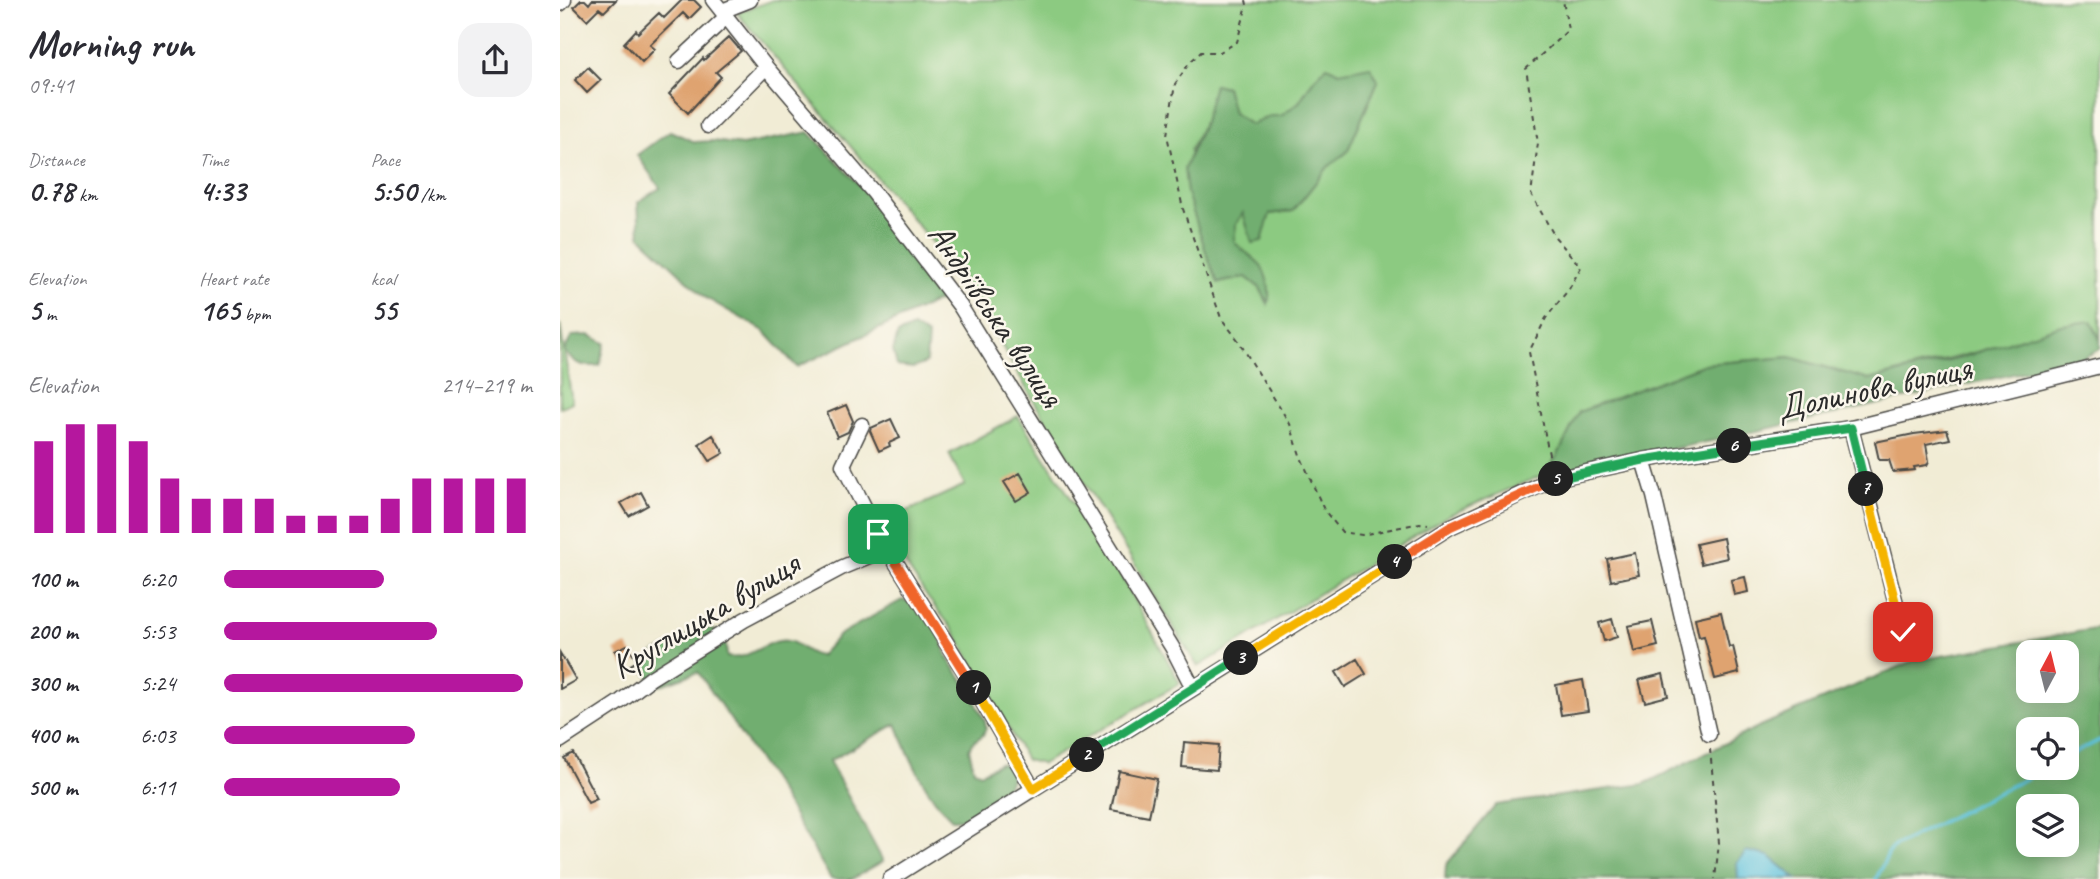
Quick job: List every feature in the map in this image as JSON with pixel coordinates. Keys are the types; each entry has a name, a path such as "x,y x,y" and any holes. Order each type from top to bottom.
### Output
{"street":[{"path":"560,4 564,0"},
{"path":"679,61 721,9 750,0"},
{"name":"Андріївська вулиця","path":"721,9 874,193 960,306 1172,647 1193,688"},
{"path":"708,126 766,66"},
{"name":"Долинова вулиця","path":"890,879 1450,527 1554,479 1643,460 1851,428 2100,366"},
{"path":"862,425 843,465 886,549 971,682 1033,789"},
{"path":"1851,428 1903,632"},
{"path":"1643,460 1654,496 1709,734"},
{"name":"Круглицька вулиця","path":"560,741 651,678 744,620 843,567 886,549"}],"path":[{"path":"1246,0 1237,42 1220,52 1201,52 1190,62 1175,84 1167,135 1183,209 1221,318 1238,340 1290,424 1324,510 1342,532 1362,535 1420,523 1450,527"},
{"path":"1554,479 1529,352 1545,317 1569,289 1581,267 1555,237 1531,194 1538,143 1526,69 1568,30 1563,0"},
{"path":"1709,734 1719,843 1715,879"}],"green space":[{"path":"773,0 2100,0 2100,340 2092,322 1869,380 1790,357 1705,364 1579,412 1558,455 1543,475 1449,515 1198,667 1029,393 965,281 737,13","holes":["1353,70 1378,81 1347,152 1328,167 1293,211 1270,214 1242,212 1236,224 1234,241 1242,252 1260,264 1268,303 1260,288 1246,277 1219,283 1190,150 1204,122 1215,84 1226,87 1233,113 1251,125 1290,111 1300,102 1314,79"]},
{"path":"1327,66 1339,72 1370,66 1378,81 1347,152 1328,167 1293,211 1270,214 1262,241 1252,243 1243,213 1236,224 1234,241 1258,262 1265,274 1269,289 1268,304 1260,288 1246,277 1218,283 1187,193 1184,169 1204,122 1214,84 1226,87 1233,113 1251,125 1270,116 1281,116 1299,102 1314,79"},
{"path":"670,131 695,142 713,141 742,145 809,132 869,195 942,299 797,367 764,331 706,298 640,236 638,202 660,188 637,155"},
{"path":"2091,321 2100,340 2100,349 2081,359 1721,439 1543,475 1558,455 1579,412 1705,364 1790,357 1869,380 1957,359 2061,325"},
{"path":"560,324 572,402 560,408"},
{"path":"913,327 928,336 926,363 913,368 897,366 893,351 898,334"},
{"path":"589,335 605,343 600,365 580,364 564,351 572,336"},
{"path":"1018,416 1120,574 1180,683 1042,764 1026,760 955,632 928,598 879,524 965,485 949,454"},
{"path":"902,600 916,603 939,632 948,659 969,688 985,721 983,735 972,743 969,749 974,770 981,773 1000,763 1012,770 1010,780 1006,789 991,805 972,815 952,819 926,787 896,724 829,761 883,861 852,879 831,879 776,786 698,672 655,687 644,669 653,654 696,629 704,628 716,631 724,638 727,657 741,657 785,640 820,656 839,635"},
{"path":"2100,628 2100,879 1445,879 1446,865 1496,805 1644,784 1760,726 1913,661 2016,643 2016,704 2079,704 2079,640 2032,640"}],"water":[{"path":"1746,851 1769,856 1797,879 1738,879 1737,863"}],"building":[{"path":"581,0 589,4 592,0 616,0 604,12 599,8 587,20 574,7"},
{"path":"682,0 694,0 701,7 689,19 683,13 650,45 655,49 642,62 624,43 659,13 664,18"},
{"path":"729,37 741,51 716,72 721,77 688,113 669,94 703,58 704,60"},
{"path":"588,67 601,80 587,93 575,80"},
{"path":"846,405 853,421 848,432 837,437 827,413"},
{"path":"891,419 900,438 879,451 871,428"},
{"path":"1947,430 1950,439 1926,444 1929,461 1927,465 1914,467 1915,470 1893,472 1889,460 1879,460 1875,442"},
{"path":"713,435 724,453 710,461 699,444"},
{"path":"1020,473 1031,492 1016,501 1004,482"},
{"path":"641,492 648,505 629,516 621,503"},
{"path":"1723,538 1727,558 1701,564 1696,544"},
{"path":"1635,553 1639,575 1611,581 1607,559"},
{"path":"1745,577 1748,592 1734,595 1731,580"},
{"path":"1721,612 1729,647 1733,646 1739,673 1715,679 1704,636 1699,637 1695,618"},
{"path":"1612,619 1617,637 1604,641 1599,623"},
{"path":"1652,621 1658,646 1634,652 1628,626"},
{"path":"627,645 637,661 625,668 615,651"},
{"path":"560,653 576,680 560,689"},
{"path":"1357,659 1366,674 1345,687 1336,672"},
{"path":"1663,674 1668,696 1645,702 1639,680"},
{"path":"1583,680 1588,711 1561,715 1556,685"},
{"path":"1184,742 1219,745 1217,770 1182,767"},
{"path":"573,753 597,799 588,803 564,758"},
{"path":"1119,771 1157,779 1149,816 1111,809"}],"waterway":[{"path":"2079,751 2100,740"},
{"path":"1876,879 1891,848 2023,780"}],"route":[{"path":"878,534 971,682 1033,789 1450,527 1554,479 1643,460 1851,428 1903,632"}]}
